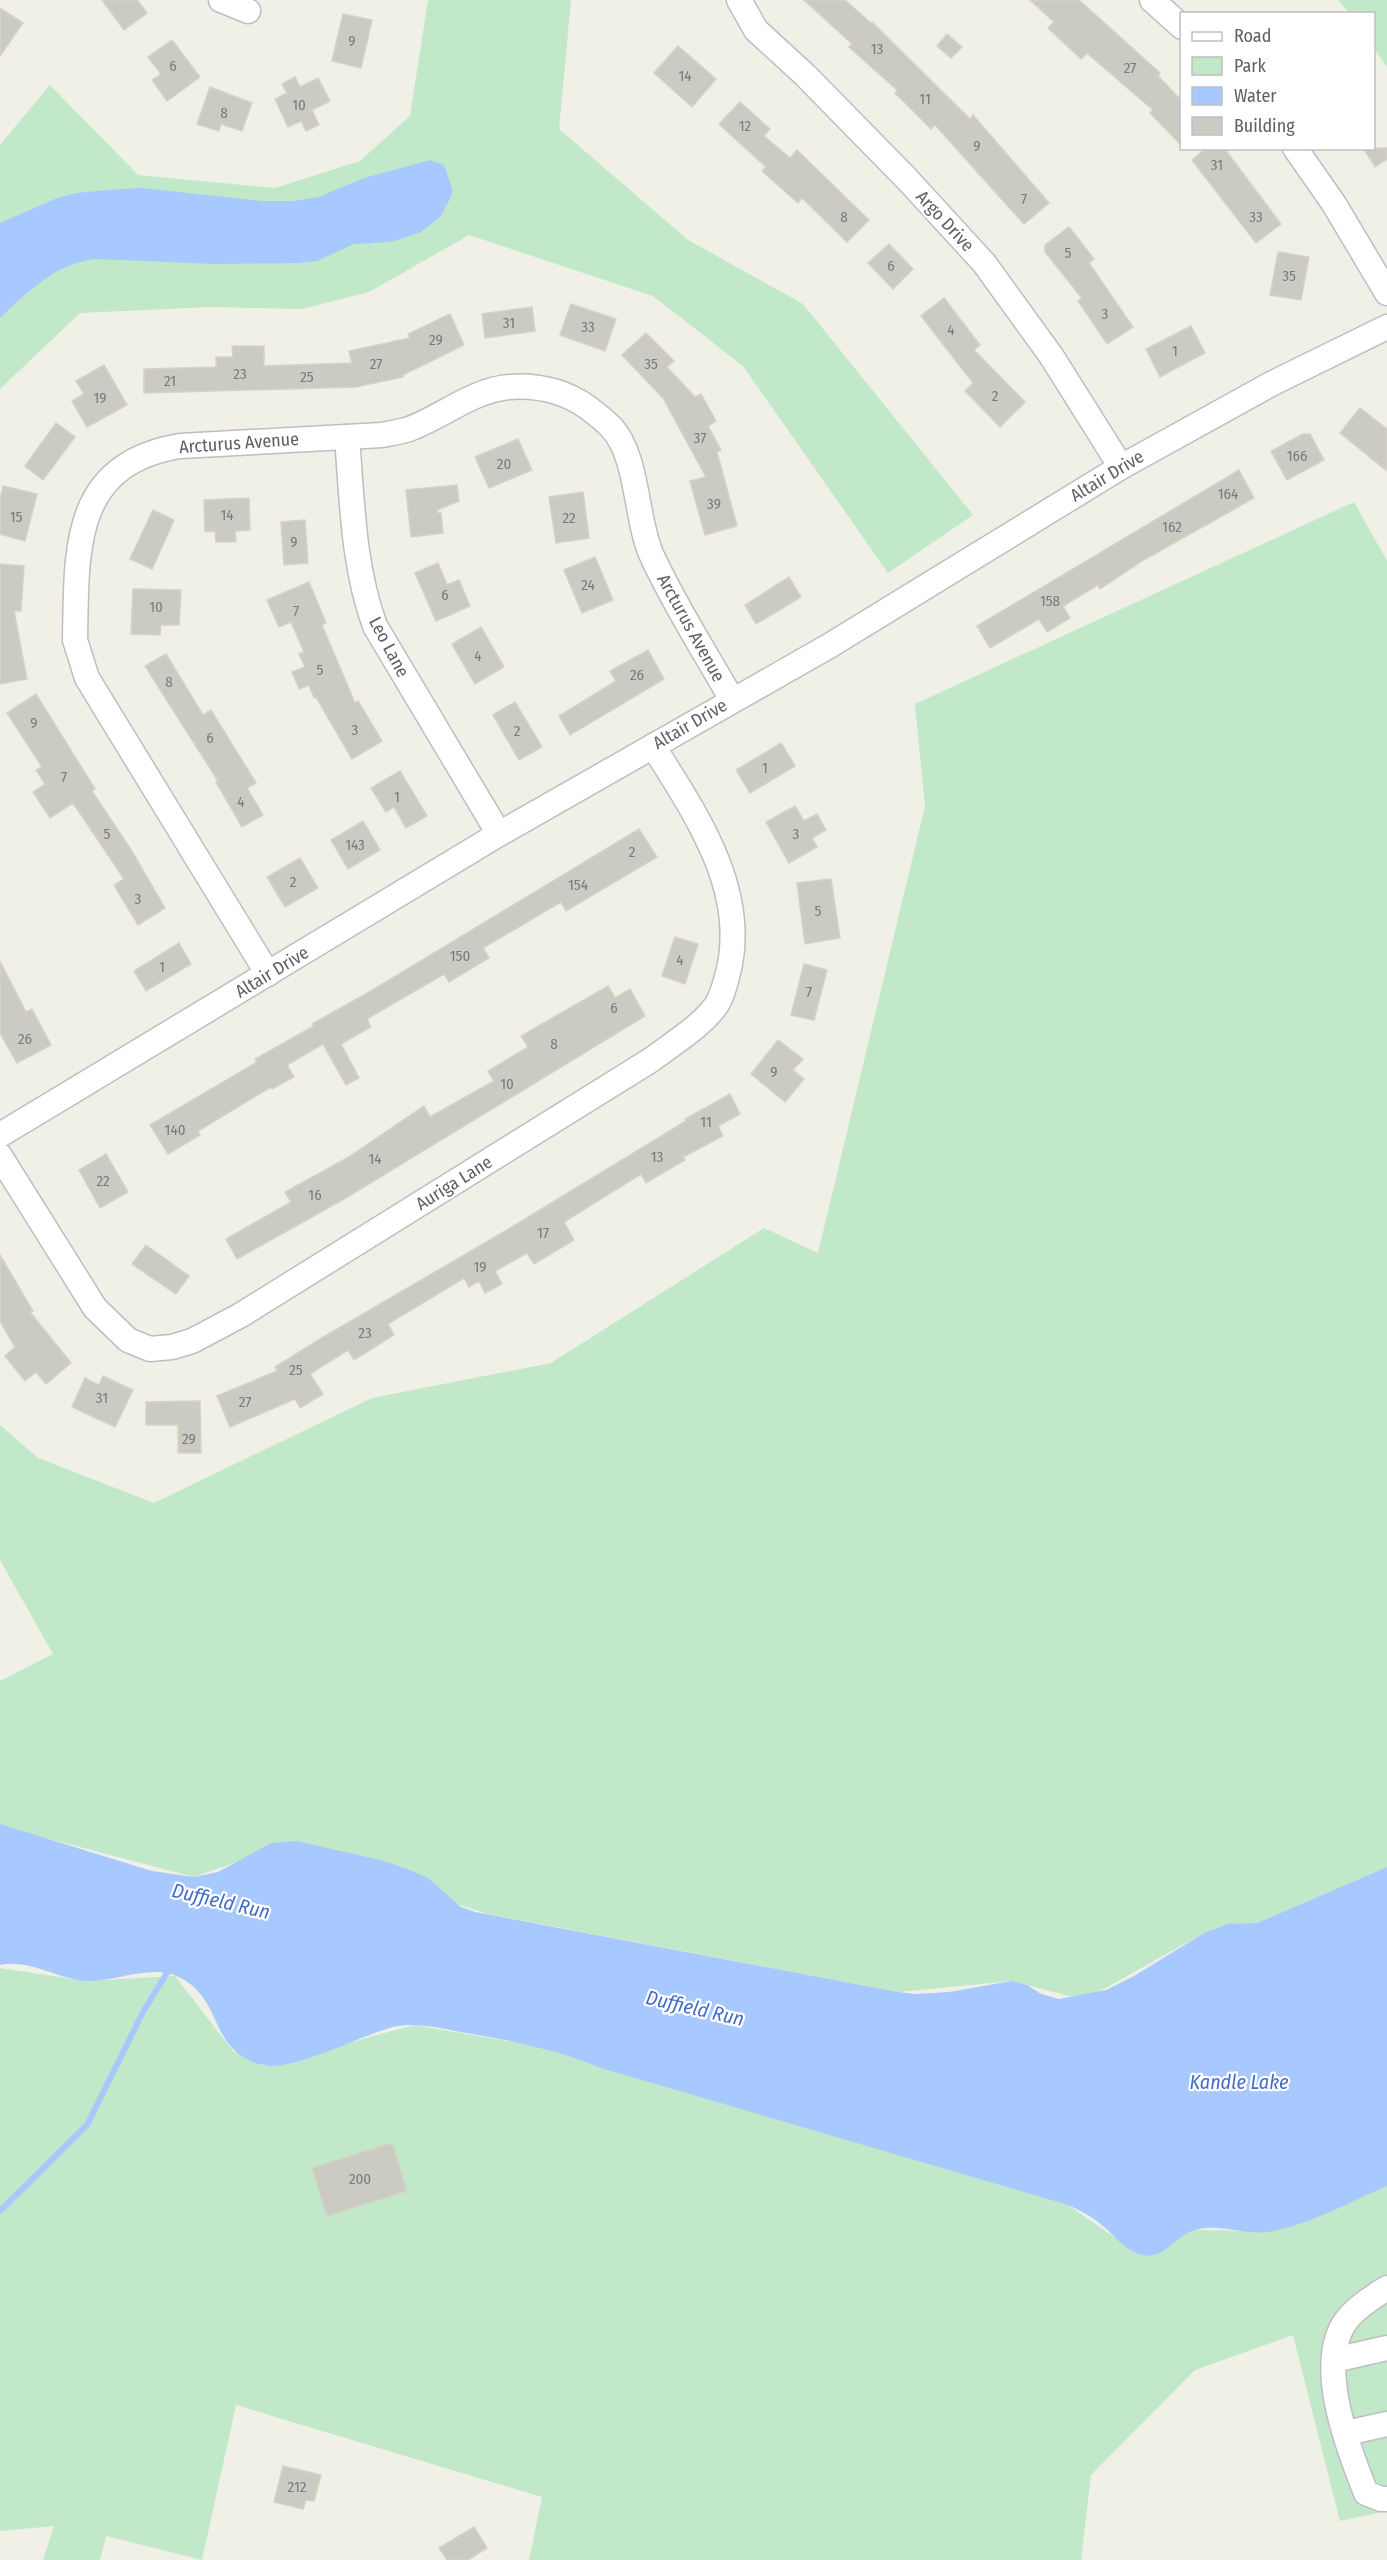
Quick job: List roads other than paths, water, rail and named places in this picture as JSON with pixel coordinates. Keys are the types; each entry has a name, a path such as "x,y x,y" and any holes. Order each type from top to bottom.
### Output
{"street":[{"path":"221,0 248,11"},
{"name":"Argo Drive","path":"739,0 756,30 797,67 891,163 984,263 1052,357 1121,467"},
{"path":"1152,0 1180,25"},
{"path":"1296,150 1334,204 1387,293"},
{"name":"Altair Drive","path":"0,1135 499,834 828,646 1121,467 1270,384 1387,327"},
{"name":"Arcturus Avenue","path":"268,974 87,678 75,640 79,540 87,514 99,492 136,458 158,450 180,446 382,435 408,429 462,403 508,387 548,389 566,395 581,403 613,428 624,448 642,528 651,554 675,601 732,700"},
{"name":"Leo Lane","path":"347,437 358,563 366,601 375,627 499,834"},
{"name":"Auriga Lane","path":"0,1156 95,1308 128,1341 150,1349 172,1347 192,1341 241,1315 651,1060 693,1028 715,1007 725,987 732,956 726,886 706,832 653,746"},
{"path":"1387,2288 1349,2317 1335,2346 1332,2376 1346,2433 1366,2493 1387,2499"},
{"path":"1334,2360 1387,2348"},
{"path":"1346,2433 1387,2424"}],"water":[{"path":"430,160 444,165 452,188 452,195 441,216 421,232 391,242 354,244 317,261 300,263 214,264 94,259 80,262 55,273 32,289 0,318 0,223 57,198 77,193 141,188 262,201 294,201 319,197 364,178"},
{"name":"Kandle Lake","path":"0,1824 152,1871 194,1877 218,1872 271,1843 297,1841 384,1861 410,1870 428,1878 461,1907 475,1912 898,1992 915,1994 949,1992 1012,1981 1059,1999 1106,1990 1134,1976 1204,1933 1228,1924 1257,1923 1387,1867 1387,2186 1296,2225 1267,2232 1204,2228 1181,2237 1162,2252 1147,2256 1129,2249 1095,2220 1068,2205 601,2068 567,2055 514,2042 435,2027 401,2026 380,2031 309,2058 276,2066 263,2065 246,2059 234,2050 225,2039 207,2003 198,1991 174,1975 149,1972 84,1981 32,1967 0,1965"}],"waterway":[{"path":"0,2211 87,2125 143,2012 170,1968"}],"water label":[{"name":"Duffield Run","path":"221,1901"},
{"name":"Duffield Run","path":"695,2008"}]}
